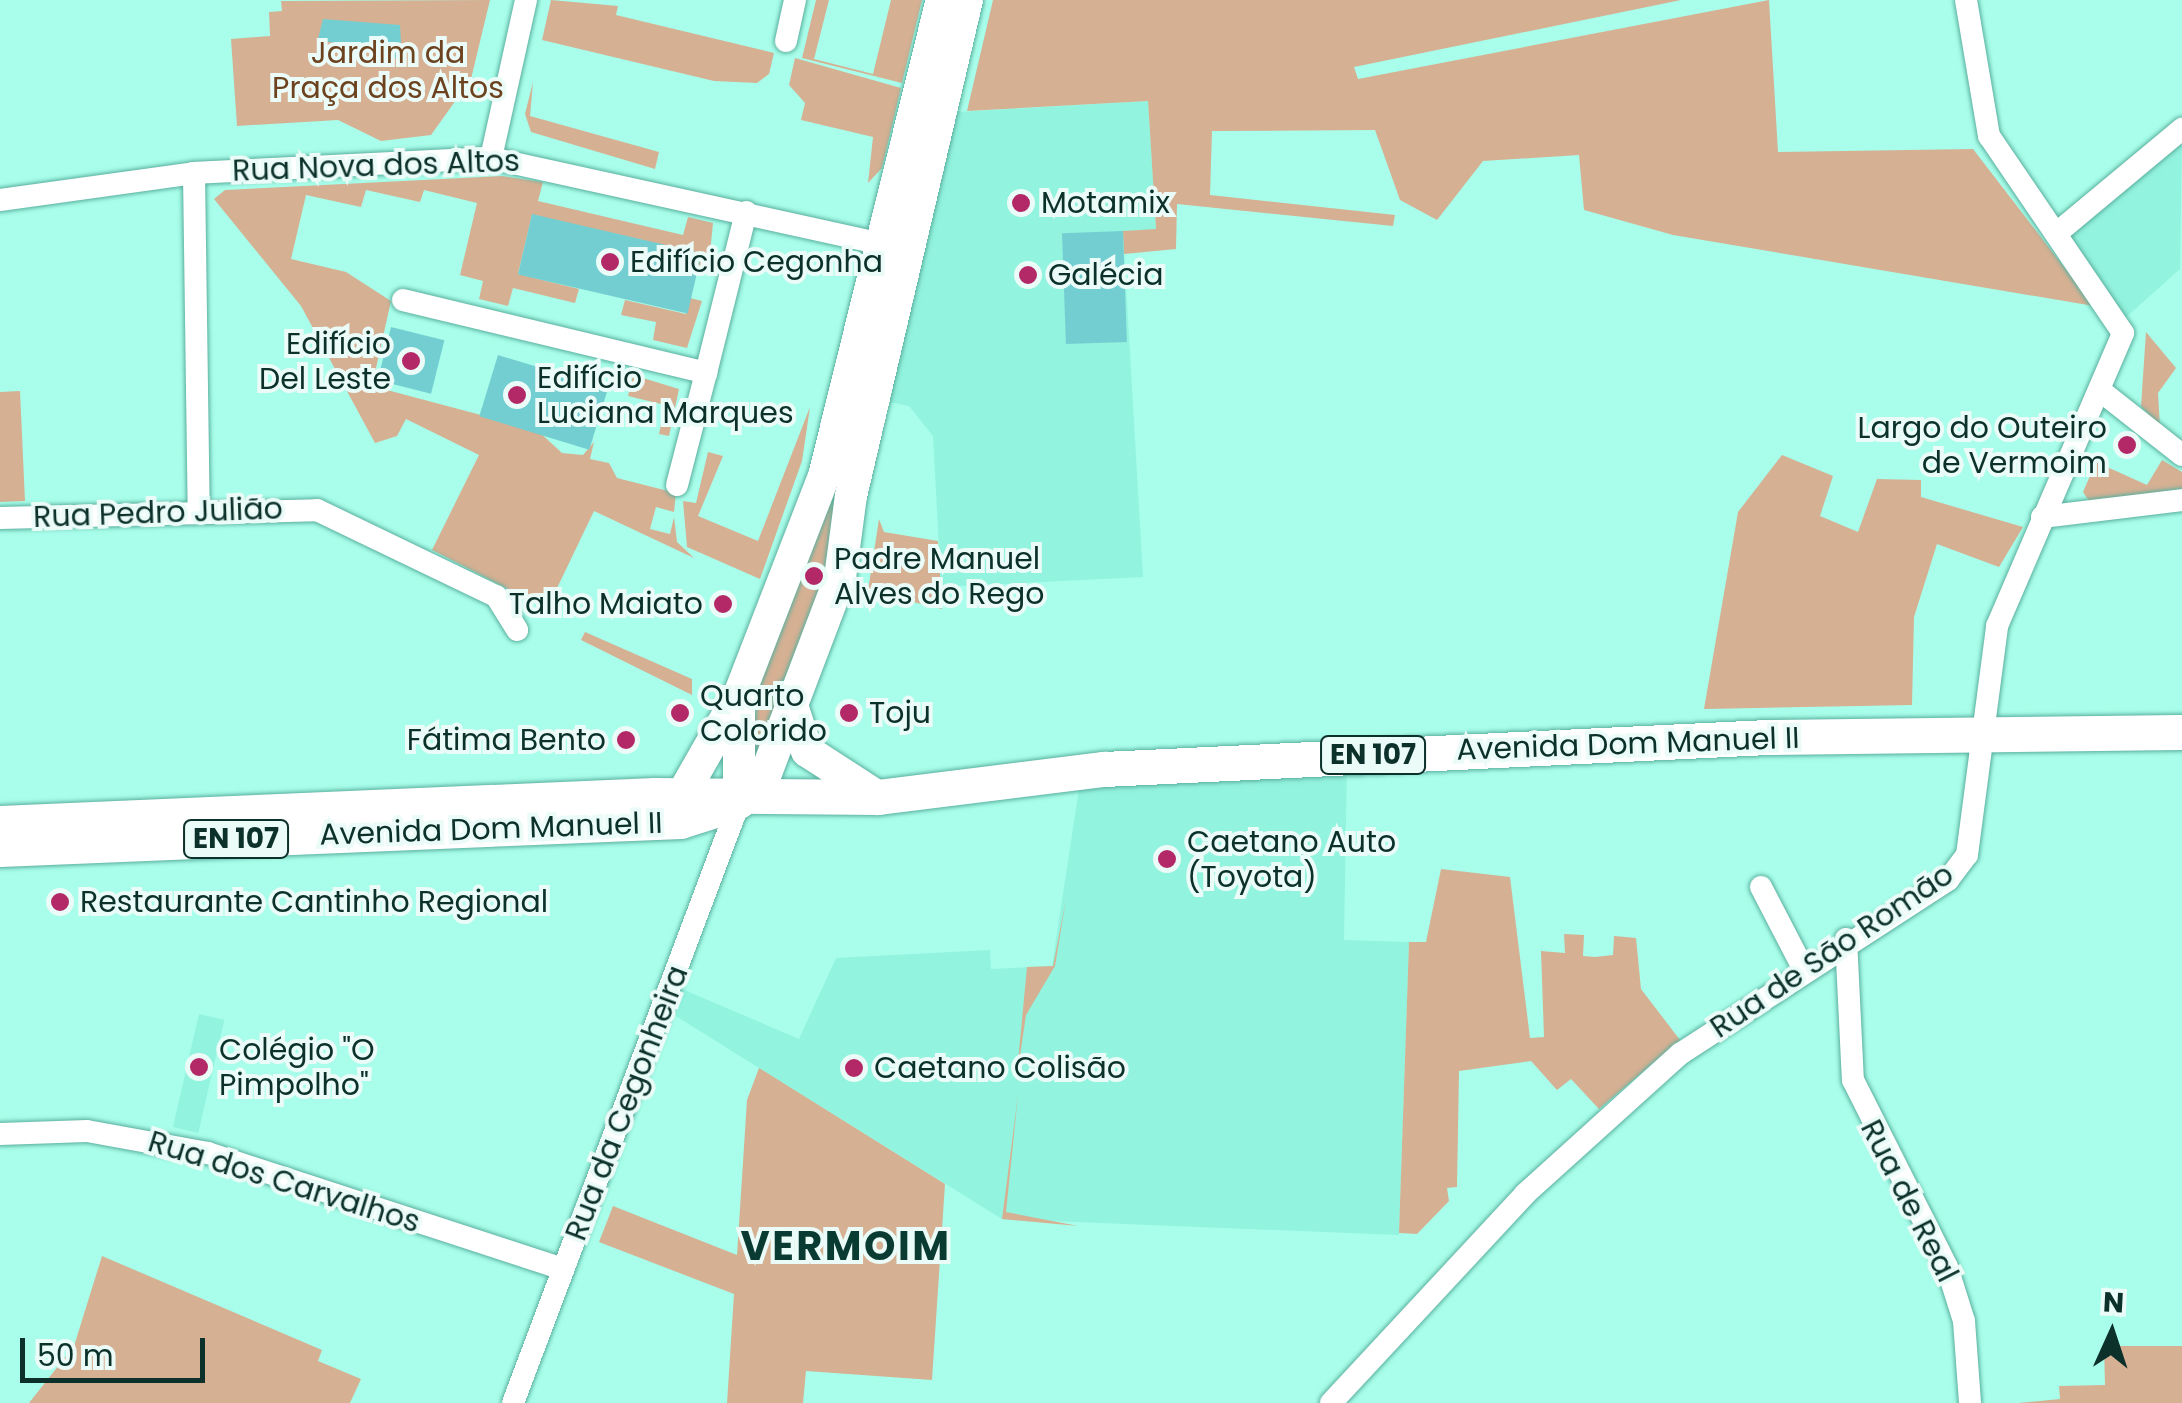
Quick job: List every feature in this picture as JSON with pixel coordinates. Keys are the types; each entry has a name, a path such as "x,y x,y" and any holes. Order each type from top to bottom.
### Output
{"main road":[{"path":"740,803 760,789 789,696 840,578 942,0"},
{"path":"682,795 740,695 824,476 896,247 966,0"},
{"path":"740,695 740,803"},
{"path":"789,696 807,750 878,797"},
{"name":"EN 107","path":"1978,738 2182,732"},
{"name":"Avenida Dom Manuel II","path":"0,822 682,795 740,803 878,797 1104,770 1768,737 1978,738"},
{"name":"Avenida Dom Manuel II","path":"0,849 680,822 740,803"}],"street":[{"path":"490,158 526,0"},
{"path":"786,41 796,0"},
{"name":"Rua de São Romão","path":"1331,1403 1578,1145 1680,1054 1963,864 1978,738 1998,626 2042,517 2122,350 2119,314 1989,136 1966,0"},
{"path":"2057,233 2182,129"},
{"name":"Rua Nova dos Altos","path":"0,200 194,173 490,158 896,247"},
{"path":"194,173 199,511"},
{"path":"678,485 746,212"},
{"path":"403,300 706,373"},
{"path":"2102,392 2182,456"},
{"path":"2042,517 2182,500"},
{"name":"Rua Pedro Julião","path":"0,518 296,508 335,517 496,596 516,630"},
{"name":"Rua da Cegonheira","path":"513,1403 740,803"},
{"path":"1761,887 1803,968"},
{"name":"Rua de Real","path":"1846,939 1854,1080 1866,1122 1942,1256 1964,1321 1970,1403"},
{"name":"Rua dos Carvalhos","path":"0,1134 87,1130 208,1154 562,1268"}],"shaded area":[{"path":"1148,101 1156,229 1123,232 1143,577 941,587 933,436 909,406 875,399 941,113"},
{"path":"2182,135 2180,269 2124,319 2063,234"},
{"path":"1347,759 1344,940 1409,942 1399,1235 1002,1219 666,1010 675,986 799,1039 836,958 990,950 991,969 1052,966 1081,776"},
{"name":"Colégio \"O Pimpolho\"","path":"199,1014 224,1020 198,1133 173,1127"}],"green space":[{"name":"Jardim da Praça dos Altos","path":"490,0 471,79 431,135 381,141 338,120 237,126 231,39 270,36 269,12 282,11 281,1"},
{"path":"551,0 618,6 616,15 774,53 769,74 757,83 714,81 542,40"},
{"path":"816,0 829,0 814,59 873,74 891,0 922,0 902,83 802,58"},
{"path":"993,0 1681,0 1354,67 1358,79 1769,0 1778,152 1973,149 2094,306 1673,235 1584,210 1579,155 1483,161 1437,220 1400,200 1375,130 1212,131 1210,195 1395,215 1393,226 1177,204 1176,249 1124,254 1123,231 1156,229 1148,101 967,111"},
{"path":"795,58 901,88 882,168 868,183 873,137 801,120 805,103 789,85"},
{"path":"533,82 530,116 659,152 655,169 531,132 525,114"},
{"path":"502,176 543,182 538,201 683,235 688,217 713,223 708,273 697,270 701,255 532,215 518,274 579,289 575,303 513,288 508,306 479,299 483,281 460,275 477,203 424,190 420,202 366,190 361,207 306,195 291,259 346,272 391,301 372,386 537,430 562,453 583,455 594,442 590,459 609,463 617,478 676,493 674,512 656,507 650,529 670,534 674,517 677,542 694,558 594,511 547,609 432,550 479,455 406,419 397,436 375,443 301,306 214,199 225,190"},
{"path":"690,298 702,301 687,348 653,340 656,322 621,315 625,300 686,314"},
{"path":"2146,332 2176,368 2158,393 2160,427 2141,406"},
{"path":"633,375 679,389 669,436 659,434 665,405 628,396"},
{"path":"20,391 25,501 0,502 0,392"},
{"path":"810,407 802,461 760,579 687,547 683,501 696,503 708,452 723,456 698,516 758,541"},
{"path":"1782,455 1833,476 1820,516 1858,532 1877,479 1921,480 1921,497 2023,527 1999,567 1937,544 1914,617 1912,705 1704,709 1738,512"},
{"path":"2162,460 2182,472 2182,489 2089,501 2083,492 2096,462 2147,485"},
{"path":"839,475 832,555 759,754 749,754 761,680"},
{"path":"879,519 884,532 938,541 942,609 868,591"},
{"path":"585,632 692,679 692,695 581,640"},
{"path":"1441,869 1510,877 1530,1038 1544,1037 1541,951 1565,953 1564,934 1584,935 1583,956 1595,957 1613,955 1614,936 1636,938 1641,989 1680,1040 1599,1109 1571,1079 1557,1090 1531,1061 1459,1071 1457,1187 1447,1188 1449,1201 1417,1234 1399,1233 1409,942 1426,942"},
{"path":"1066,899 1055,966 1026,1015 1016,1083 1027,967 1053,966"},
{"path":"759,1068 945,1184 932,1380 806,1371 803,1403 727,1403 734,1294 599,1242 613,1206 737,1255 747,1100"},
{"path":"1018,1095 1006,1212 1078,1226 1002,1219"},
{"path":"102,1256 322,1350 318,1361 361,1379 350,1403 29,1403 74,1346"},
{"path":"2104,1346 2182,1346 2182,1403 2018,1403 2060,1399 2059,1386 2105,1385"}],"building":[{"path":"323,19 400,25 402,60 318,39"},
{"name":"Edifício Cegonha","path":"532,214 702,253 688,314 518,274"},
{"path":"1123,231 1127,342 1066,344 1062,233"},
{"name":"Edifício Del Leste","path":"391,327 444,340 431,394 378,380"},
{"path":"498,355 608,389 589,450 479,416"}],"place":[{"name":"Motamix","path":"1021,203"},
{"name":"Edifício Cegonha","path":"610,262"},
{"name":"Galécia","path":"1028,275"},
{"name":"Edifício Del Leste","path":"411,361"},
{"name":"Edifício Luciana Marques","path":"517,395"},
{"name":"Largo do Outeiro de Vermoim","path":"2127,445"},
{"name":"Padre Manuel Alves do Rego","path":"814,576"},
{"name":"Talho Maiato","path":"723,604"},
{"name":"Quarto Colorido","path":"680,713"},
{"name":"Toju","path":"849,713"},
{"name":"Fátima Bento","path":"626,740"},
{"name":"Caetano Auto (Toyota)","path":"1167,859"},
{"name":"Restaurante Cantinho Regional","path":"60,902"},
{"name":"Colégio \"O Pimpolho\"","path":"199,1067"},
{"name":"Caetano Colisão","path":"854,1068"}],"district":[{"name":"VERMOIM","path":"846,1246"}]}
